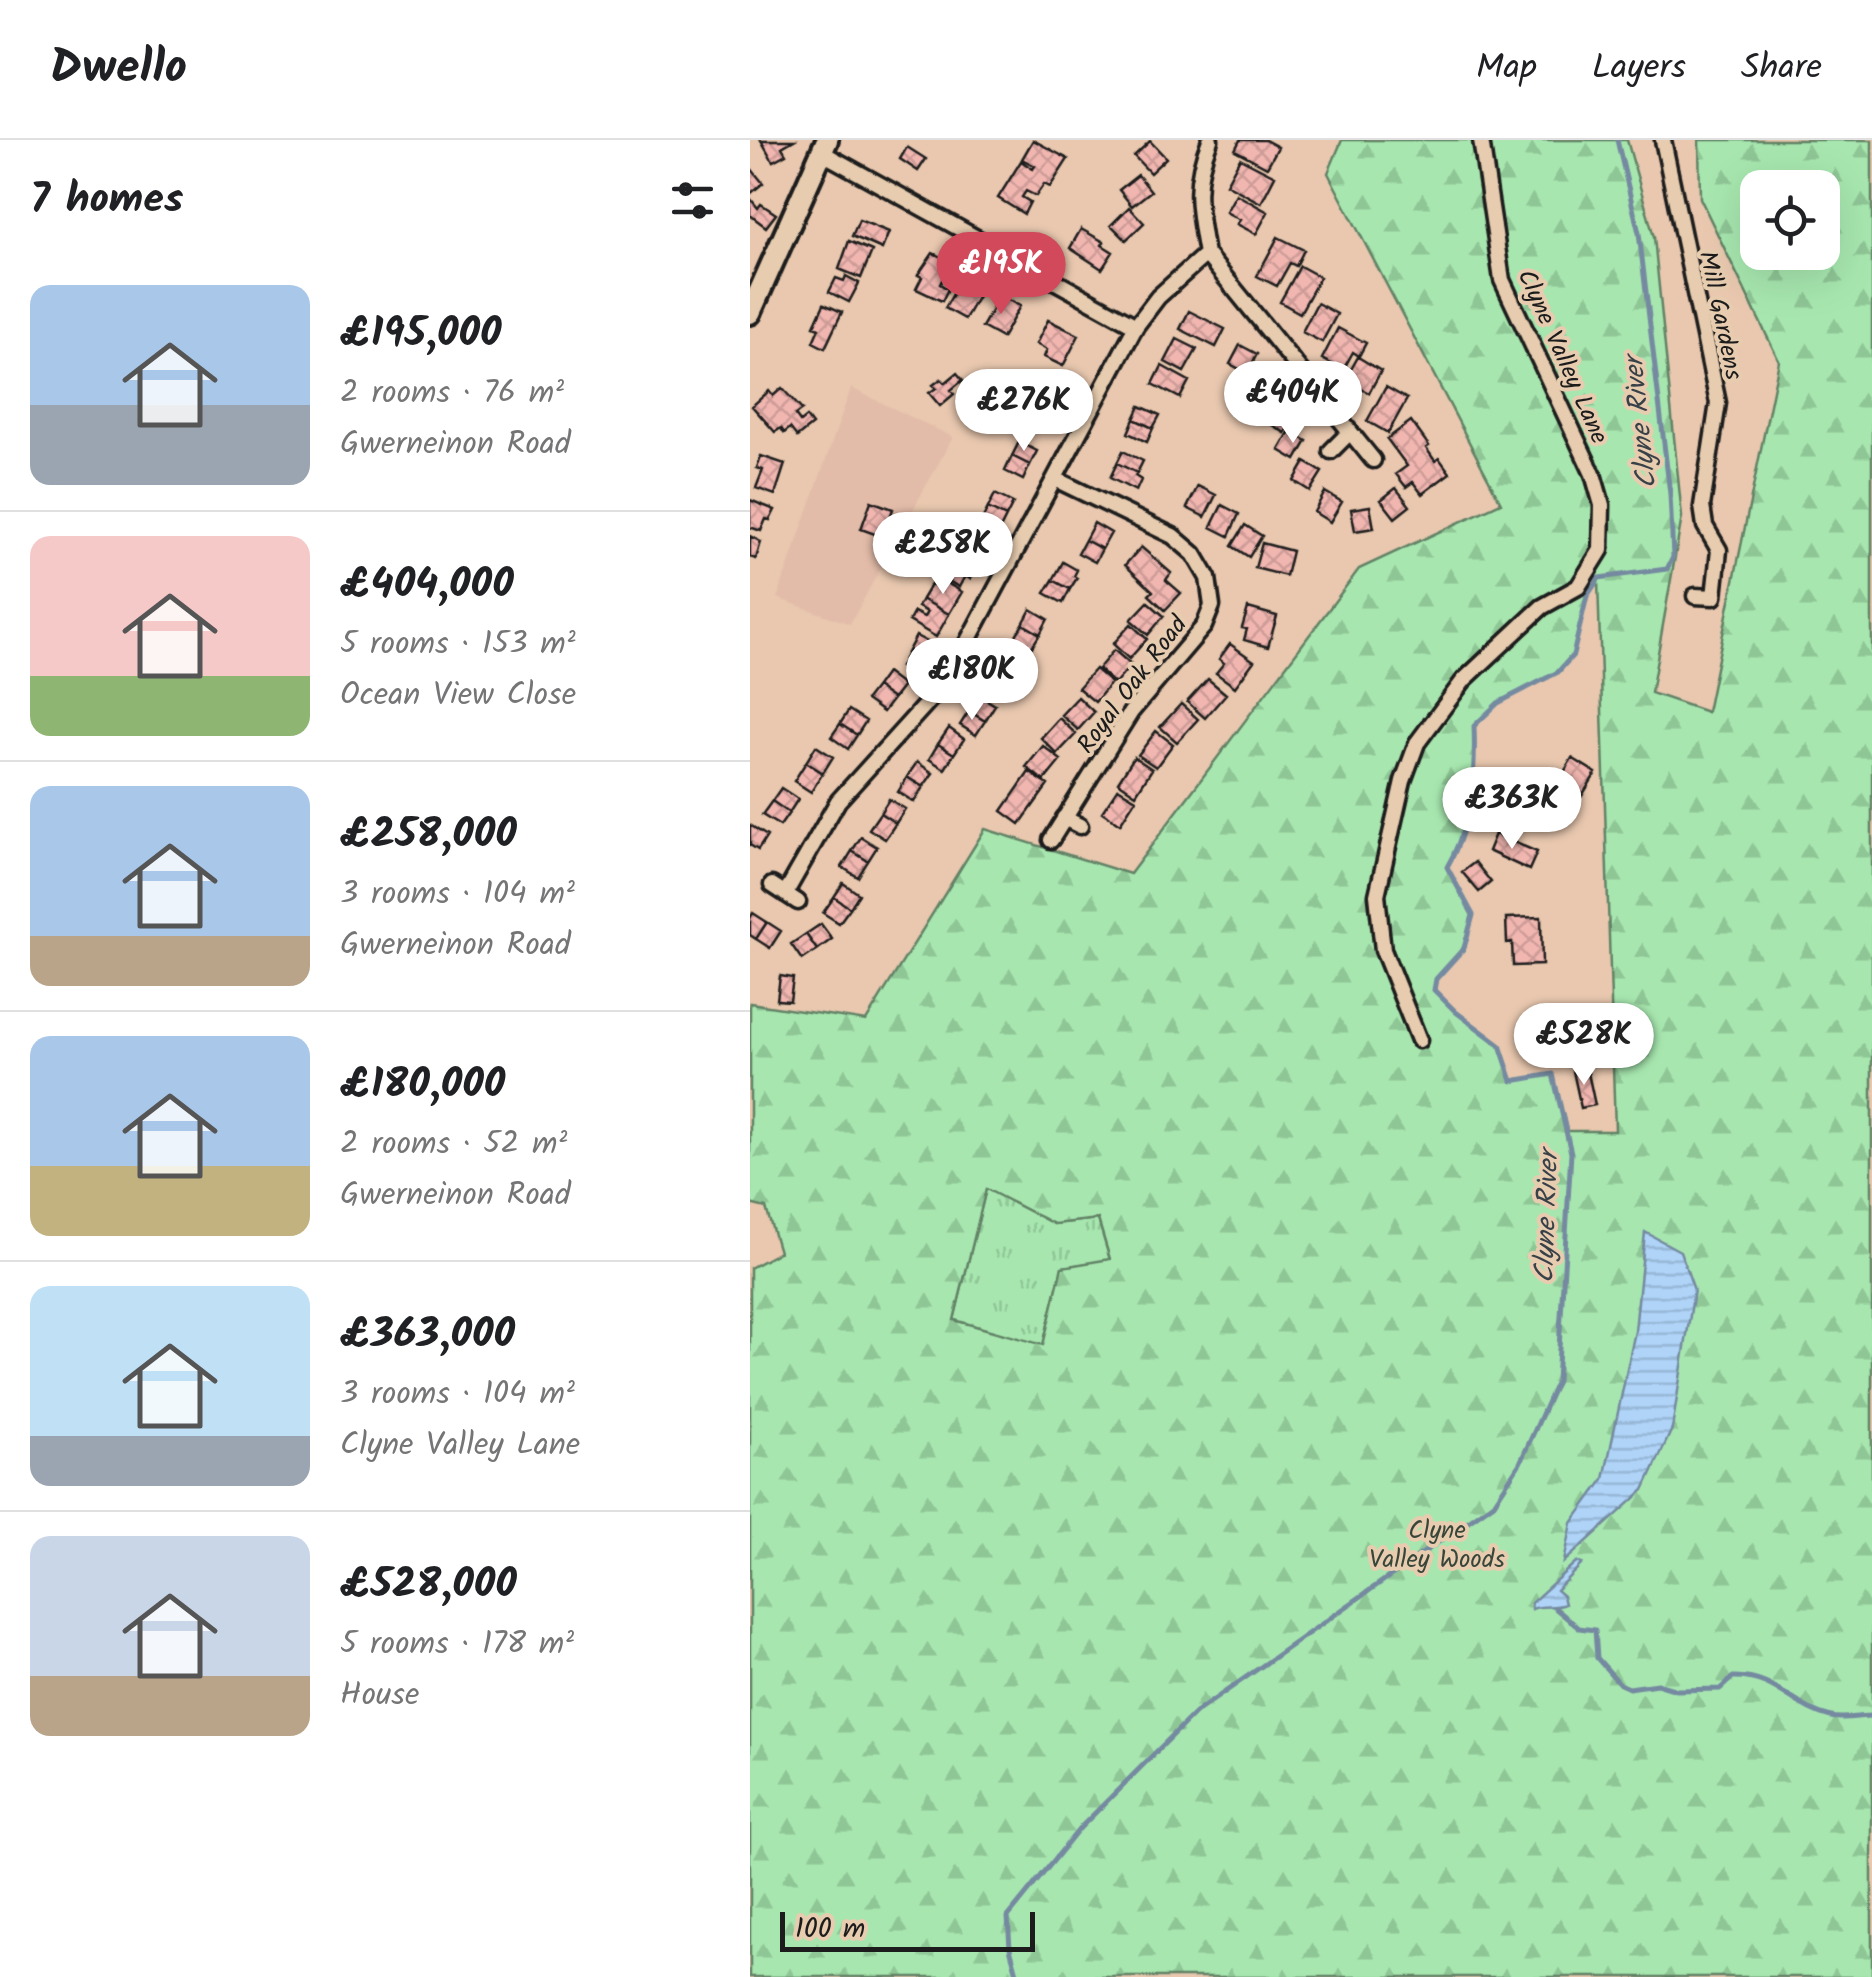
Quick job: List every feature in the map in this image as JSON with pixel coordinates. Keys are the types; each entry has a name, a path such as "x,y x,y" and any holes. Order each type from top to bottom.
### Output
{"main road":[{"path":"750,313 824,146"}],"street":[{"path":"1210,140 1196,197 1206,254 1372,460"},
{"name":"Clyne Valley Lane","path":"1418,1040 1384,950 1376,895 1403,781 1417,743 1464,680 1542,607 1578,587 1601,550 1602,505 1593,474 1502,280 1481,140"},
{"name":"Mill Gardens","path":"1662,140 1718,403 1702,506 1705,526 1718,550 1718,572 1714,598 1695,596"},
{"path":"824,146 1136,326"},
{"path":"772,884 792,898 838,801 946,682 1136,326 1158,297 1206,254"},
{"path":"1330,450 1350,432"},
{"name":"Royal Oak Road","path":"1051,840 1132,712 1204,626 1212,606 1208,578 1194,554 1173,536 1056,479"},
{"path":"1064,818 1080,826"}],"shaded area":[{"path":"851,388 953,437 850,624 777,598"}],"green space":[{"name":"Clyne Valley Woods","path":"1342,140 1627,140 1654,237 1682,517 1651,693 1707,712 1779,361 1700,198 1699,140 1872,140 1872,1977 750,1977 750,1268 779,1252 766,1208 750,1204 750,1003 866,1021 985,829 1130,874 1359,569 1501,503 1328,173","holes":["1598,580 1615,1131 1567,1131 1553,1074 1512,1080 1500,1045 1456,1012 1435,990 1436,979 1464,948 1473,915 1447,867 1462,834 1470,799 1474,726 1498,703 1558,672 1573,655 1587,596","986,1189 1054,1224 1098,1219 1110,1259 1062,1267 1043,1345 954,1320"]},
{"path":"986,1188 1054,1224 1098,1219 1110,1260 1062,1267 1043,1346 954,1320"}],"water":[{"path":"1645,1232 1680,1251 1694,1290 1672,1429 1644,1490 1564,1562 1572,1523 1604,1479 1635,1331"},
{"path":"1576,1562 1582,1564 1556,1590 1565,1604 1532,1609 1531,1603"}],"building":[{"path":"761,140 794,140 782,147 786,154 773,161"},
{"path":"1033,140 1068,159 1050,187 1044,184 1036,196 1026,191 1022,197 1030,202 1024,214 998,198 1021,161 1033,169 1035,166 1022,159"},
{"path":"1240,140 1265,140 1278,147 1267,167 1235,150"},
{"path":"1150,141 1166,158 1150,173 1134,156"},
{"path":"907,147 926,159 918,171 900,159"},
{"path":"1240,158 1275,176 1261,203 1226,184"},
{"path":"750,167 763,183 750,194"},
{"path":"1138,175 1151,191 1132,206 1119,190"},
{"path":"1236,194 1268,212 1256,234 1237,224 1240,220 1226,212"},
{"path":"750,198 758,208 761,204 776,214 766,227 750,215"},
{"path":"1129,207 1144,223 1126,240 1111,225"},
{"path":"859,220 889,232 882,249 852,236"},
{"path":"1081,229 1113,252 1102,269 1070,248"},
{"path":"1278,237 1304,250 1296,266 1290,263 1277,286 1257,276"},
{"path":"849,241 872,251 861,278 839,269"},
{"path":"933,253 951,262 940,284 948,289 942,301 916,289 922,277 918,275"},
{"path":"1300,266 1320,277 1300,313 1280,302"},
{"path":"960,273 983,287 965,319 945,308"},
{"path":"846,276 859,283 849,302 829,292 836,278 844,281"},
{"path":"1000,296 1020,306 1002,338 982,327"},
{"path":"1317,303 1337,314 1322,342 1302,332"},
{"path":"824,304 842,312 825,348 813,342 819,328 814,326"},
{"path":"1189,311 1225,329 1216,347 1180,329"},
{"path":"1048,320 1079,335 1063,366 1044,357 1047,350 1036,344"},
{"path":"1338,328 1366,343 1359,356 1353,352 1343,370 1322,359"},
{"path":"1177,339 1197,349 1184,372 1165,362"},
{"path":"1240,345 1257,354 1247,373 1230,364"},
{"path":"1358,357 1381,371 1369,393 1345,380"},
{"path":"1162,366 1189,381 1180,398 1153,384"},
{"path":"957,373 963,380 940,406 929,393 936,388 933,385 941,379 945,383"},
{"path":"1258,374 1278,385 1267,404 1247,394"},
{"path":"1039,385 1057,394 1050,408 1032,399"},
{"path":"1386,387 1407,399 1388,433 1367,421"},
{"path":"782,388 802,410 795,415 800,422 806,417 812,425 797,437 790,428 784,433 781,428 775,432 752,406 769,391 773,396"},
{"path":"1032,399 1050,408 1043,422 1025,413"},
{"path":"1280,404 1297,413 1285,433 1269,423"},
{"path":"1140,406 1160,415 1153,428 1134,419"},
{"path":"1134,419 1153,428 1147,442 1128,433"},
{"path":"1411,421 1435,461 1439,458 1450,473 1422,494 1413,482 1406,487 1396,474 1407,466 1387,439"},
{"path":"1290,431 1307,441 1296,460 1279,450"},
{"path":"1019,442 1037,451 1030,465 1012,456"},
{"path":"1123,451 1143,461 1137,473 1117,463"},
{"path":"761,456 785,464 775,495 756,488 763,470 757,468"},
{"path":"1012,456 1030,465 1023,480 1005,471"},
{"path":"1305,462 1322,472 1310,491 1294,481"},
{"path":"1117,463 1137,473 1135,476 1141,480 1136,491 1110,478"},
{"path":"1198,486 1216,495 1205,517 1187,508"},
{"path":"1396,488 1410,506 1395,518 1381,500"},
{"path":"1325,492 1342,502 1330,522 1314,512"},
{"path":"995,494 1013,503 1006,517 988,508"},
{"path":"750,500 775,510 761,531 750,527"},
{"path":"871,501 893,509 883,537 861,529"},
{"path":"1222,505 1239,514 1229,536 1211,527"},
{"path":"1370,506 1374,528 1355,531 1351,509"},
{"path":"988,508 1006,517 999,531 981,522"},
{"path":"1094,523 1111,533 1102,549 1085,540"},
{"path":"1245,525 1262,536 1249,557 1232,546"},
{"path":"750,536 761,542 756,559 750,557"},
{"path":"956,536 964,540 966,536 990,548 977,564 949,549"},
{"path":"1085,540 1102,549 1095,562 1078,553"},
{"path":"1262,543 1292,551 1286,576 1255,568"},
{"path":"1141,547 1171,573 1166,580 1181,593 1165,610 1149,595 1153,591 1125,565"},
{"path":"949,549 977,564 970,579 965,576 959,587 936,574"},
{"path":"1063,562 1077,570 1070,589 1053,580"},
{"path":"1053,580 1070,589 1063,603 1045,593"},
{"path":"943,581 962,592 949,614 922,599 931,584 939,588"},
{"path":"922,599 949,614 936,637 909,621 914,612 924,617 927,612 918,607"},
{"path":"1148,602 1164,616 1148,635 1131,620"},
{"path":"1248,608 1277,616 1268,647 1244,640 1247,629 1242,628"},
{"path":"1031,609 1048,619 1040,634 1023,624"},
{"path":"1023,624 1040,634 1030,650 1013,640"},
{"path":"1131,624 1147,639 1129,659 1113,644"},
{"path":"916,636 935,646 926,661 908,651"},
{"path":"1230,644 1254,661 1235,687 1216,673 1224,663 1219,659"},
{"path":"1114,650 1131,665 1115,684 1098,669"},
{"path":"908,651 926,661 920,677 900,667"},
{"path":"1004,654 1022,665 1014,678 996,668"},
{"path":"996,668 1014,678 1006,691 988,681"},
{"path":"1095,669 1111,683 1095,702 1078,688"},
{"path":"886,673 903,686 893,699 876,687"},
{"path":"1208,679 1226,694 1205,718 1187,702"},
{"path":"876,687 893,699 883,712 866,700"},
{"path":"979,695 995,705 985,721 969,711"},
{"path":"1078,697 1094,712 1078,730 1061,715"},
{"path":"1181,704 1198,719 1177,742 1160,727"},
{"path":"849,710 866,721 857,735 840,724"},
{"path":"969,711 985,721 976,735 960,725"},
{"path":"1059,718 1076,734 1057,754 1041,738"},
{"path":"840,724 857,735 848,749 831,737"},
{"path":"949,728 964,739 954,754 938,744"},
{"path":"1156,731 1173,744 1156,767 1138,755"},
{"path":"938,744 954,754 945,769 929,759"},
{"path":"816,746 833,757 823,773 806,762"},
{"path":"1043,746 1061,760 1044,781 1026,767"},
{"path":"1134,757 1152,769 1136,794 1118,782"},
{"path":"1572,758 1596,773 1580,799 1575,796 1569,804 1565,801 1559,811 1547,803"},
{"path":"806,762 823,773 811,792 794,781"},
{"path":"917,762 933,773 923,787 907,777"},
{"path":"1029,772 1048,785 1020,824 1002,811"},
{"path":"907,777 923,787 914,802 898,792"},
{"path":"781,788 798,799 789,813 772,801"},
{"path":"1118,788 1136,799 1120,824 1102,812"},
{"path":"889,799 905,809 896,823 880,813"},
{"path":"772,801 789,813 780,826 762,815"},
{"path":"880,813 896,823 885,839 869,829"},
{"path":"750,825 767,836 758,850 750,845"},
{"path":"1495,834 1537,852 1529,870 1488,851"},
{"path":"861,837 877,847 868,861 852,851"},
{"path":"852,851 868,861 858,877 842,867"},
{"path":"1475,862 1491,882 1479,892 1462,872"},
{"path":"843,883 859,894 850,908 834,897"},
{"path":"834,897 850,908 839,923 823,913"},
{"path":"753,913 767,922 756,939 750,935"},
{"path":"1541,917 1542,965 1513,966 1506,918"},
{"path":"767,922 781,931 770,948 756,939"},
{"path":"821,924 832,939 817,950 806,934"},
{"path":"806,934 817,950 802,960 791,944"},
{"path":"780,976 793,978 790,1001 777,1000"},
{"path":"1587,1068 1595,1105 1581,1108 1573,1071"}],"waterway":[{"name":"Clyne River","path":"1018,1977 1010,1948 1008,1917 1080,1828 1195,1713 1494,1503 1520,1463 1557,1381 1571,1153 1553,1074 1512,1081 1500,1045 1434,990 1436,979 1464,948 1473,915 1447,867 1462,834 1470,799 1474,726 1498,703 1558,672 1573,655 1587,596 1599,578 1667,569 1673,557 1670,494 1639,233 1617,140"},
{"path":"1555,1608 1579,1628 1595,1630 1597,1658 1620,1684 1629,1688 1657,1684 1677,1690 1720,1689 1733,1677 1748,1678 1831,1717 1872,1716"}]}
